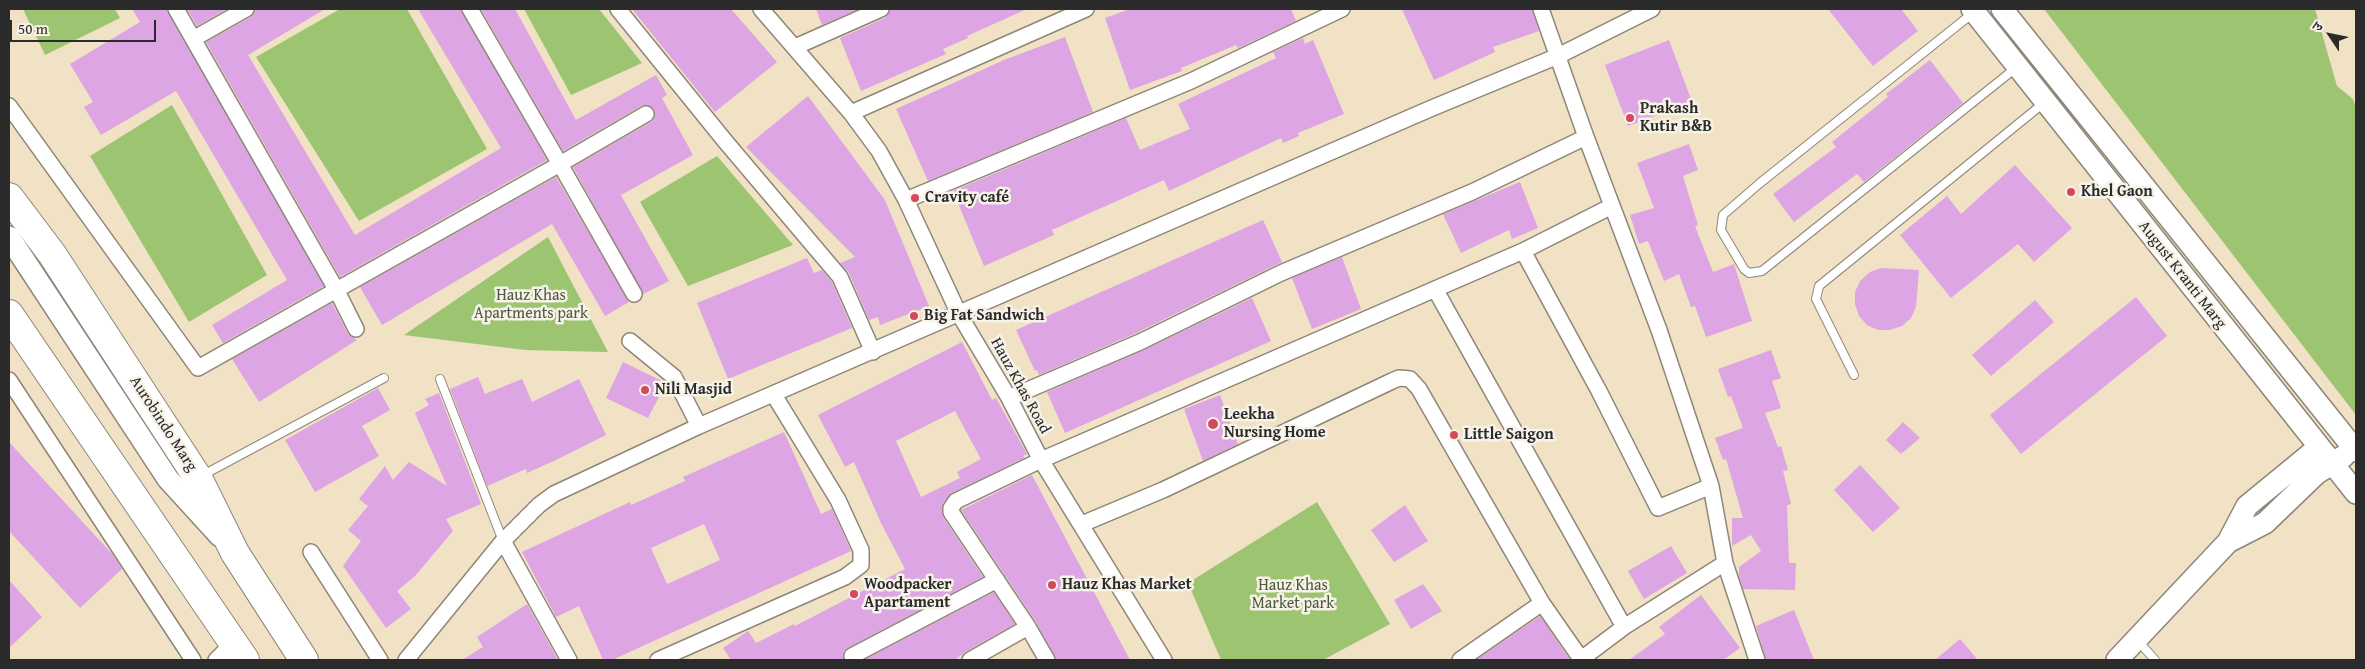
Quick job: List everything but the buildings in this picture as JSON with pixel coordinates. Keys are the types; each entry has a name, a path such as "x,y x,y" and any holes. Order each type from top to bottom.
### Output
{"highway":[{"name":"Aurobindo Marg","path":"9,197 52,254 198,478 235,553 304,660"},
{"path":"9,314 231,654"}],"main road":[{"name":"August Kranti Marg","path":"2002,9 2356,450"},
{"name":"August Kranti Marg","path":"1973,10 2356,493"},
{"path":"9,237 168,479 235,553"},
{"path":"2118,660 2228,542 2247,506 2325,455 2356,450"}],"street":[{"path":"176,9 337,291 356,329"},
{"path":"193,39 246,9"},
{"path":"470,9 634,294"},
{"path":"618,9 725,141 840,276 873,352"},
{"name":"Hauz Khas Road","path":"761,9 851,113 878,151 906,200 959,314 1008,398 1041,460 1164,660"},
{"path":"795,47 881,9"},
{"path":"851,113 1086,9"},
{"path":"906,200 1191,81 1342,9"},
{"path":"1541,9 1586,137 1659,330 1711,486 1725,563 1757,660"},
{"path":"406,660 503,541 539,505 554,494 699,426 1432,108 1558,56 1652,9"},
{"path":"9,106 198,368 337,291 646,114"},
{"path":"1008,398 1140,342 1281,273 1472,192 1586,137"},
{"path":"1047,660 1028,627 951,512 951,508 956,501 1041,460 1523,251 1612,206"},
{"path":"1523,251 1599,390 1658,508 1711,486"},
{"path":"1435,289 1624,627"},
{"path":"630,341 674,378 699,426"},
{"path":"1082,524 1164,490 1392,381 1405,378 1410,379 1419,389 1542,603 1581,660 1624,627 1725,563"},
{"path":"9,380 194,660"},
{"path":"658,660 845,578 861,565 861,550 838,500 774,395"},
{"path":"503,541 569,660"},
{"path":"311,552 380,660"},
{"path":"852,656 997,580"},
{"path":"1460,660 1542,603"},
{"path":"970,660 1028,627"}],"lane":[{"path":"1973,10 1723,215 1721,230 1744,269 1749,273 1762,271 2017,67"},
{"path":"1854,374 1816,299 1819,286 2045,102"},
{"path":"198,478 384,378"},
{"path":"440,380 503,541"},
{"path":"2136,640 2155,660"}],"green space":[{"path":"23,9 115,9 120,18 45,55"},
{"path":"340,9 407,9 487,149 359,221 256,57"},
{"path":"524,9 599,9 642,63 571,95"},
{"path":"2044,9 2315,9 2337,86 2353,99 2356,108 2356,415"},
{"path":"172,105 267,275 189,322 90,156"},
{"path":"717,156 793,245 688,286 640,202"},
{"name":"Hauz Khas Apartments park","path":"548,237 608,352 525,350 404,335"},
{"name":"Hauz Khas Market park","path":"1317,502 1390,624 1323,660 1221,660 1188,583"}],"place":[{"name":"Prakash Kutir B&B","path":"1630,118"},
{"name":"Khel Gaon","path":"2071,192"},
{"name":"Cravity café","path":"915,198"},
{"name":"Big Fat Sandwich","path":"914,316"},
{"name":"Nili Masjid","path":"645,390"},
{"name":"Leekha Nursing Home","path":"1213,424"},
{"name":"Little Saigon","path":"1454,435"},
{"name":"Hauz Khas Market","path":"1052,585"},
{"name":"Woodpacker Apartament","path":"854,594"}]}
